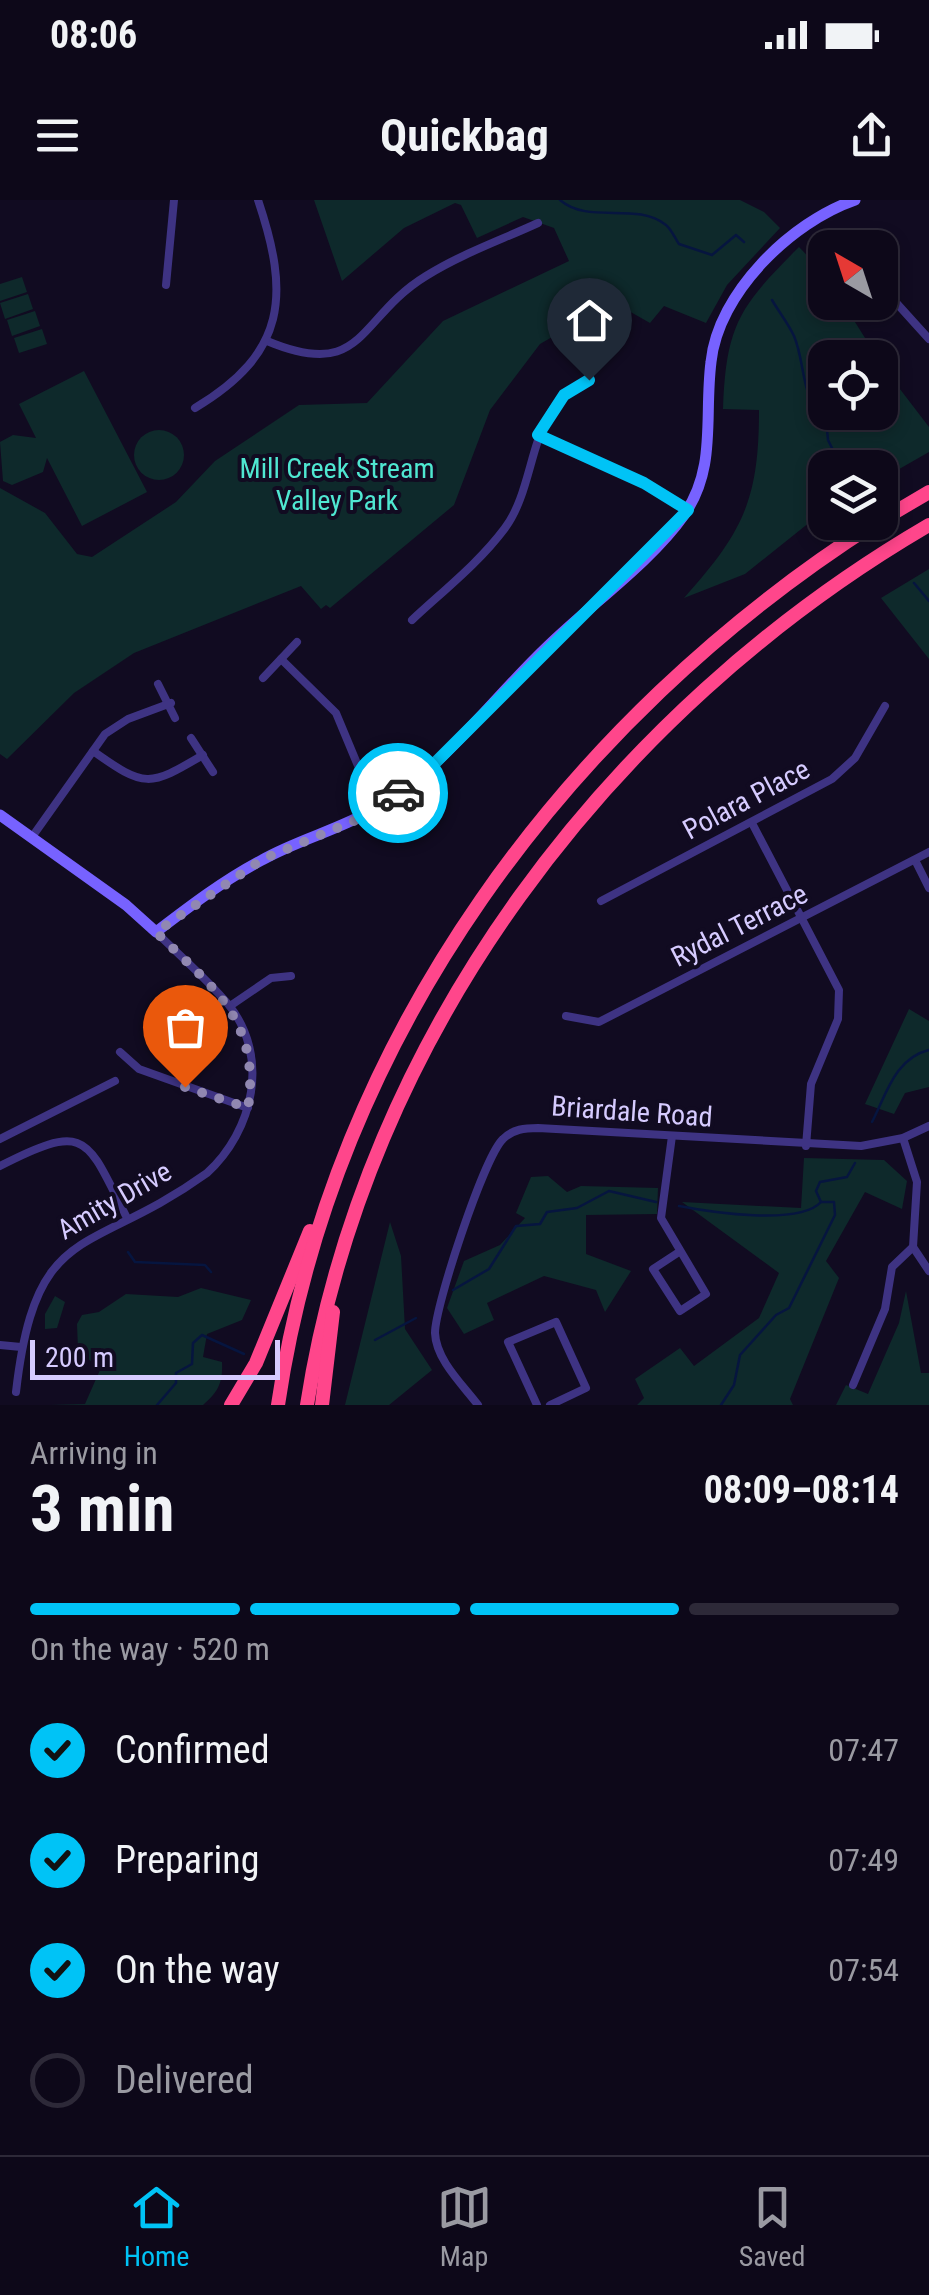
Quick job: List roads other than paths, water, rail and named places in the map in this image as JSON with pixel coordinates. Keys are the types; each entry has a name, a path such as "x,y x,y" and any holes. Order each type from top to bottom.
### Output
{"highway":[{"path":"898,510 929,492"},
{"path":"306,1405 314,1354 342,1252 373,1166 430,1041 499,926 577,820 650,739 755,644 847,575 929,525"},
{"path":"232,1405 256,1363 353,1134 420,995 494,881 554,803 658,689 758,606 852,540"},
{"path":"278,1405 315,1240 353,1134"},
{"path":"322,1405 342,1252"}],"street":[{"path":"166,285 174,200"},
{"path":"195,408 242,374 267,341 279,298 279,274 258,200"},
{"path":"156,932 263,859 381,805 424,774 688,510 705,478 710,360 729,309 784,243 814,219 855,200"},
{"path":"267,341 300,355 336,353 360,338 395,300 425,276 538,223"},
{"path":"898,304 929,339"},
{"path":"412,620 507,525 538,435 564,395 589,380"},
{"path":"538,435 644,483 688,510"},
{"path":"263,678 298,642"},
{"path":"281,659 336,713 360,773 381,805"},
{"path":"158,684 176,718"},
{"path":"32,837 116,725 171,703"},
{"name":"Polara Place","path":"601,901 832,779 855,758 885,706"},
{"path":"191,738 213,772"},
{"path":"93,751 140,782 153,782 204,755"},
{"name":"Amity Drive","path":"0,814 156,932 230,1006 247,1042 252,1084 236,1141 207,1174 84,1241 50,1272 29,1311 16,1392"},
{"path":"752,823 836,982 840,1008 811,1084 806,1146"},
{"name":"Rydal Terrace","path":"566,1016 599,1022 929,852"},
{"path":"915,860 929,888"},
{"path":"230,1006 271,978 291,976"},
{"path":"120,1052 149,1074 248,1108"},
{"path":"0,1139 116,1082"},
{"name":"Briardale Road","path":"478,1405 445,1361 435,1332 466,1224 501,1140 525,1128 861,1146 903,1138 929,1126"},
{"path":"672,1136 661,1218 706,1294 680,1311 653,1270 679,1252"},
{"path":"0,1166 61,1138 81,1142 95,1157 126,1218"},
{"path":"903,1138 917,1192 913,1247 929,1271"},
{"path":"917,1192 929,1192"},
{"path":"853,1384 885,1309 892,1267 913,1247"},
{"path":"537,1405 508,1342 556,1322 586,1388 550,1405"},
{"path":"0,1345 21,1347"}],"waterway":[{"path":"560,200 585,211 654,218 668,227 679,244 712,255 736,235 744,242"},
{"path":"772,300 794,336 808,392 826,419 833,450"},
{"path":"914,583 929,601"},
{"path":"872,1122 900,1069 917,1054 929,1050"},
{"path":"721,1405 734,1385 740,1355 776,1315 789,1308 835,1215 834,1202 821,1202 816,1191 820,1182 847,1177 855,1163"},
{"path":"453,1290 489,1269 516,1226 540,1224 547,1212 577,1208 609,1191 656,1202"},
{"path":"679,1206 732,1214 775,1215 794,1214 821,1202"},
{"path":"128,1252 135,1262 205,1265 211,1272"},
{"path":"375,1340 416,1318"},
{"path":"157,1405 176,1383 176,1373 192,1364 193,1343 202,1335 244,1354"}],"park label":[{"name":"Mill Creek Stream Valley Park","path":"337,484"}]}
